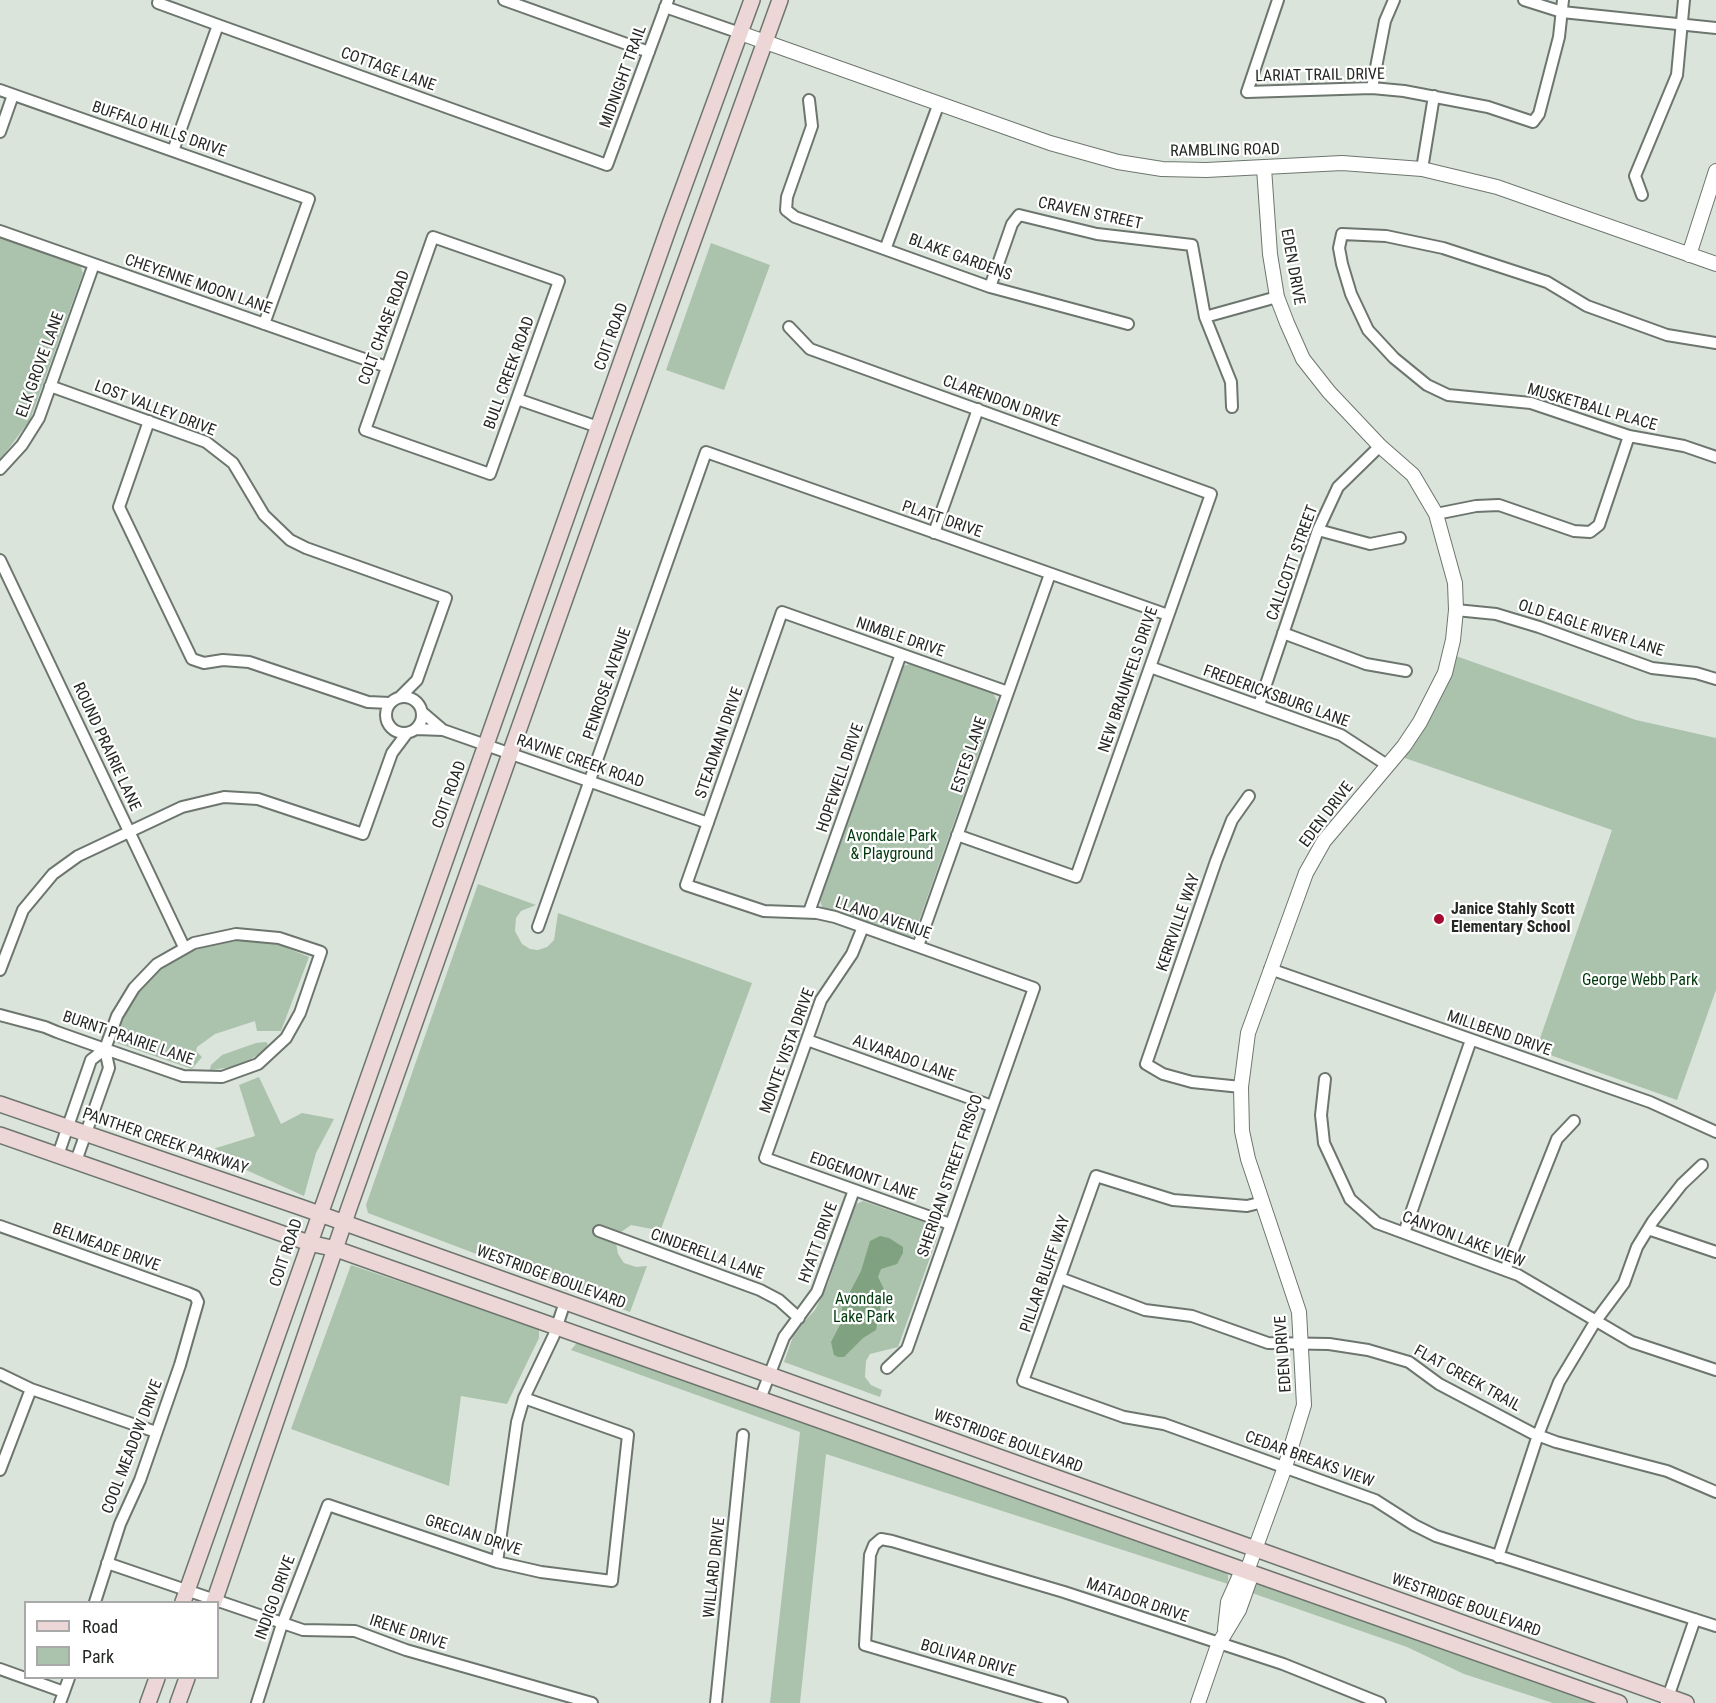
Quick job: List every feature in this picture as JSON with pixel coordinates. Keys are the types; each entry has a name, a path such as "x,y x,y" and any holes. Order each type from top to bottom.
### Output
{"main road":[{"name":"COIT ROAD","path":"185,1597 598,427 752,0"},
{"path":"214,1601 344,1223 622,435 780,0"},
{"path":"598,427 622,435"},
{"name":"PANTHER CREEK PARKWAY","path":"0,1104 319,1214"},
{"path":"0,1135 309,1243 336,1249 1619,1703"},
{"name":"WESTRIDGE BOULEVARD","path":"319,1214 1667,1700 1686,1703"},
{"path":"148,1703 156,1679"},
{"path":"178,1703 187,1679"}],"street":[{"path":"504,0 649,52"},
{"name":"LARIAT TRAIL DRIVE","path":"1278,0 1247,92 1372,88 1434,96 1488,107 1533,122 1542,104 1559,37 1562,12"},
{"path":"1372,88 1384,21 1394,0"},
{"path":"1524,0 1562,12 1716,28"},
{"path":"1562,12 1563,0"},
{"path":"1642,195 1635,176 1677,75 1684,0"},
{"name":"COTTAGE LANE","path":"159,2 607,165"},
{"path":"667,3 740,33"},
{"name":"MIDNIGHT TRAIL","path":"607,165 667,3"},
{"path":"173,151 218,25"},
{"name":"RAMBLING ROAD","path":"740,33 1050,143 1118,162 1173,169 1264,168 1342,163 1422,169 1497,188 1716,264"},
{"name":"BUFFALO HILLS DRIVE","path":"0,90 309,199 264,324"},
{"path":"0,132 13,95"},
{"path":"1422,169 1434,96"},
{"name":"BLAKE GARDENS","path":"809,100 812,126 787,197 786,210 795,216 886,247 990,287 1128,324"},
{"path":"886,247 939,103"},
{"name":"EDEN DRIVE","path":"1198,1703 1225,1629 1239,1610 1250,1578 1247,1571 1285,1467 1304,1406 1299,1312 1242,1131 1241,1087 1248,1033 1270,969 1315,856 1346,814 1404,746 1433,699 1453,640 1456,610 1450,558 1436,514 1413,475 1380,446 1329,392 1303,359 1277,297 1270,254 1264,168"},
{"path":"1689,255 1716,171"},
{"name":"CRAVEN STREET","path":"990,287 1012,224 1018,215 1097,234 1192,245 1205,317"},
{"name":"CHEYENNE MOON LANE","path":"0,231 387,368"},
{"name":"MUSKETBALL PLACE","path":"1716,343 1667,335 1587,306 1547,282 1443,248 1386,236 1342,234 1339,248 1342,264 1351,294 1368,330 1394,358 1427,385 1448,395 1531,403 1629,436 1684,446 1716,457"},
{"name":"COLT CHASE ROAD","path":"490,474 365,430 433,237 559,281"},
{"name":"ELK GROVE LANE","path":"0,469 28,437 50,386 94,264"},
{"name":"BULL CREEK ROAD","path":"490,474 559,281"},
{"path":"1232,407 1231,382 1205,317 1277,297"},
{"name":"CLARENDON DRIVE","path":"789,327 810,349 1211,494"},
{"name":"LOST VALLEY DRIVE","path":"50,386 199,439 227,457 244,478 264,515 290,540 306,548 446,598 417,680"},
{"path":"517,399 598,427"},
{"path":"934,533 978,410"},
{"path":"149,421 119,507 190,656 197,662 249,662 368,702 390,703 400,697 417,680"},
{"path":"1436,514 1476,506 1499,505 1574,531 1590,532 1599,525 1629,436"},
{"name":"CALLCOTT STREET","path":"1259,705 1318,530 1338,487 1380,446"},
{"name":"PLATT DRIVE","path":"706,452 1168,615"},
{"name":"PENROSE AVENUE","path":"538,927 706,452"},
{"name":"NEW BRAUNFELS DRIVE","path":"957,835 1076,877 1211,494"},
{"path":"1318,530 1370,544 1400,538"},
{"name":"ROUND PRAIRIE LANE","path":"0,560 184,947"},
{"name":"ESTES LANE","path":"918,946 1050,574"},
{"name":"OLD EAGLE RIVER LANE","path":"1456,610 1496,614 1652,668 1696,673 1716,679"},
{"name":"NIMBLE DRIVE","path":"782,612 1008,692"},
{"name":"STEADMAN DRIVE","path":"686,885 782,612"},
{"path":"1283,633 1366,664 1406,671"},
{"name":"HOPEWELL DRIVE","path":"809,912 901,654"},
{"name":"FREDERICKSBURG LANE","path":"1150,667 1341,735 1387,765"},
{"path":"0,970 18,921 44,882 78,856 191,804 235,797 269,802 363,834 392,753 421,721 417,680"},
{"path":"400,697 410,698 420,707"},
{"path":"368,702 398,732 411,731"},
{"path":"390,703 386,712 392,753"},
{"name":"RAVINE CREEK ROAD","path":"420,707 443,730"},
{"name":"RAVINE CREEK ROAD","path":"411,731 443,730 708,823"},
{"name":"KERRVILLE WAY","path":"1241,1087 1192,1082 1163,1074 1146,1064 1232,819 1249,796"},
{"name":"LLANO AVENUE","path":"686,885 764,911 809,912 830,916 1034,988"},
{"name":"MONTE VISTA DRIVE","path":"765,1158 825,992 852,954 863,927"},
{"name":"BURNT PRAIRIE LANE","path":"0,1015 45,1027 193,1077 222,1077 249,1069 273,1053 291,1030 321,952 279,938 247,934 215,936 184,947"},
{"path":"58,1155 91,1060 105,1049 117,1016 134,988 157,964 184,947"},
{"name":"MILLBEND DRIVE","path":"1270,969 1650,1102 1716,1132"},
{"name":"SHERIDAN STREET FRISCO","path":"887,1368 907,1349 1034,988"},
{"name":"ALVARADO LANE","path":"807,1040 992,1106"},
{"path":"1404,1233 1471,1041"},
{"path":"76,1161 109,1068 105,1049"},
{"name":"CANYON LAKE VIEW","path":"1325,1079 1322,1115 1324,1143 1350,1200 1377,1222 1518,1275 1632,1342 1716,1371"},
{"path":"1505,1270 1557,1139 1574,1121"},
{"name":"EDGEMONT LANE","path":"765,1158 950,1224"},
{"path":"1498,1557 1538,1435 1559,1382 1595,1322 1624,1283 1637,1247 1648,1228 1682,1185 1702,1166"},
{"name":"PILLAR BLUFF WAY","path":"1023,1381 1096,1176 1173,1200 1247,1206 1263,1202"},
{"name":"HYATT DRIVE","path":"760,1399 784,1337 821,1284 854,1190"},
{"name":"BELMEADE DRIVE","path":"0,1226 188,1293 195,1296 198,1302"},
{"path":"1648,1228 1716,1252"},
{"name":"CINDERELLA LANE","path":"599,1231 760,1290 779,1300 799,1318"},
{"name":"FLAT CREEK TRAIL","path":"1060,1278 1145,1310 1192,1316 1268,1343 1339,1345 1409,1362 1439,1384 1538,1435 1556,1442 1667,1471 1716,1492"},
{"name":"COOL MEADOW DRIVE","path":"95,1601 107,1563 156,1432 198,1302"},
{"path":"497,1562 505,1523 512,1445 524,1398 566,1302"},
{"path":"0,1374 31,1389 156,1432"},
{"name":"CEDAR BREAKS VIEW","path":"1023,1381 1124,1417 1164,1424 1376,1500 1414,1526 1436,1536 1716,1626"},
{"path":"0,1470 31,1389"},
{"name":"GRECIAN DRIVE","path":"328,1505 497,1562 541,1572 612,1581 628,1435 524,1398"},
{"name":"WILLARD DRIVE","path":"716,1703 742,1435"},
{"name":"INDIGO DRIVE","path":"257,1703 282,1624 328,1505"},
{"name":"BOLIVAR DRIVE","path":"881,1539 874,1545 870,1555 865,1645 1062,1703"},
{"name":"MATADOR DRIVE","path":"881,1539 1064,1592 1218,1645 1283,1664 1380,1703"},
{"name":"IRENE DRIVE","path":"107,1563 185,1597 208,1601"},
{"name":"IRENE DRIVE","path":"219,1604 303,1630 355,1631 406,1650 592,1703"},
{"path":"1667,1700 1695,1619"},
{"path":"0,1669 24,1678"},
{"path":"28,1679 64,1692"},
{"path":"60,1703 68,1679"}],"green space":[{"path":"0,237 80,265 83,273 30,420 0,460"},
{"path":"711,243 770,265 724,390 666,370"},
{"name":"George Webb Park","path":"1456,656 1636,720 1716,738 1716,990 1677,1100 1536,1050 1612,830 1402,757 1427,725 1444,692"},
{"name":"Avondale Park & Playground","path":"910,664 993,693 997,701 914,936 908,937 822,907 820,900 903,666"},
{"path":"478,884 536,905 521,911 516,918 515,931 522,944 530,949 538,950 547,947 554,940 558,913 752,983 658,1237 652,1229 631,1225 621,1232 616,1243 618,1254 624,1263 636,1267 647,1266 630,1312 368,1213 366,1205"},
{"path":"249,940 280,945 309,957 281,1031 257,1031 255,1021 215,1034 197,1047 196,1051 202,1057 192,1069 117,1043 119,1028 135,995 160,970 192,951 217,943"},
{"path":"266,1042 268,1044 265,1050 248,1061 234,1067 210,1070 211,1065 222,1055 256,1043"},
{"path":"259,1077 281,1124 302,1113 334,1119 316,1153 304,1196 244,1169 204,1158 216,1148 255,1136 239,1085"},
{"name":"Avondale Lake Park","path":"863,1201 932,1225 937,1238 898,1347 870,1354 866,1361 865,1377 871,1385 882,1390 880,1397 784,1362 795,1331 815,1310 828,1284 854,1205"},
{"path":"351,1265 539,1329 539,1338 507,1404 461,1396 449,1486 291,1429"},
{"path":"579,1340 1223,1570 1228,1575 1228,1584 826,1454 800,1703 770,1703 800,1432 571,1350"},
{"path":"1258,1583 1599,1703 1553,1703 1464,1674 1407,1647 1249,1592 1253,1585"}],"shaded area":[{"path":"880,1236 889,1238 903,1247 903,1253 897,1264 881,1269 878,1277 884,1289 876,1330 863,1338 844,1357 838,1357 834,1355 831,1342 842,1321 842,1307 861,1271 870,1241"}],"place":[{"name":"Janice Stahly Scott Elementary School","path":"1439,919"}]}
